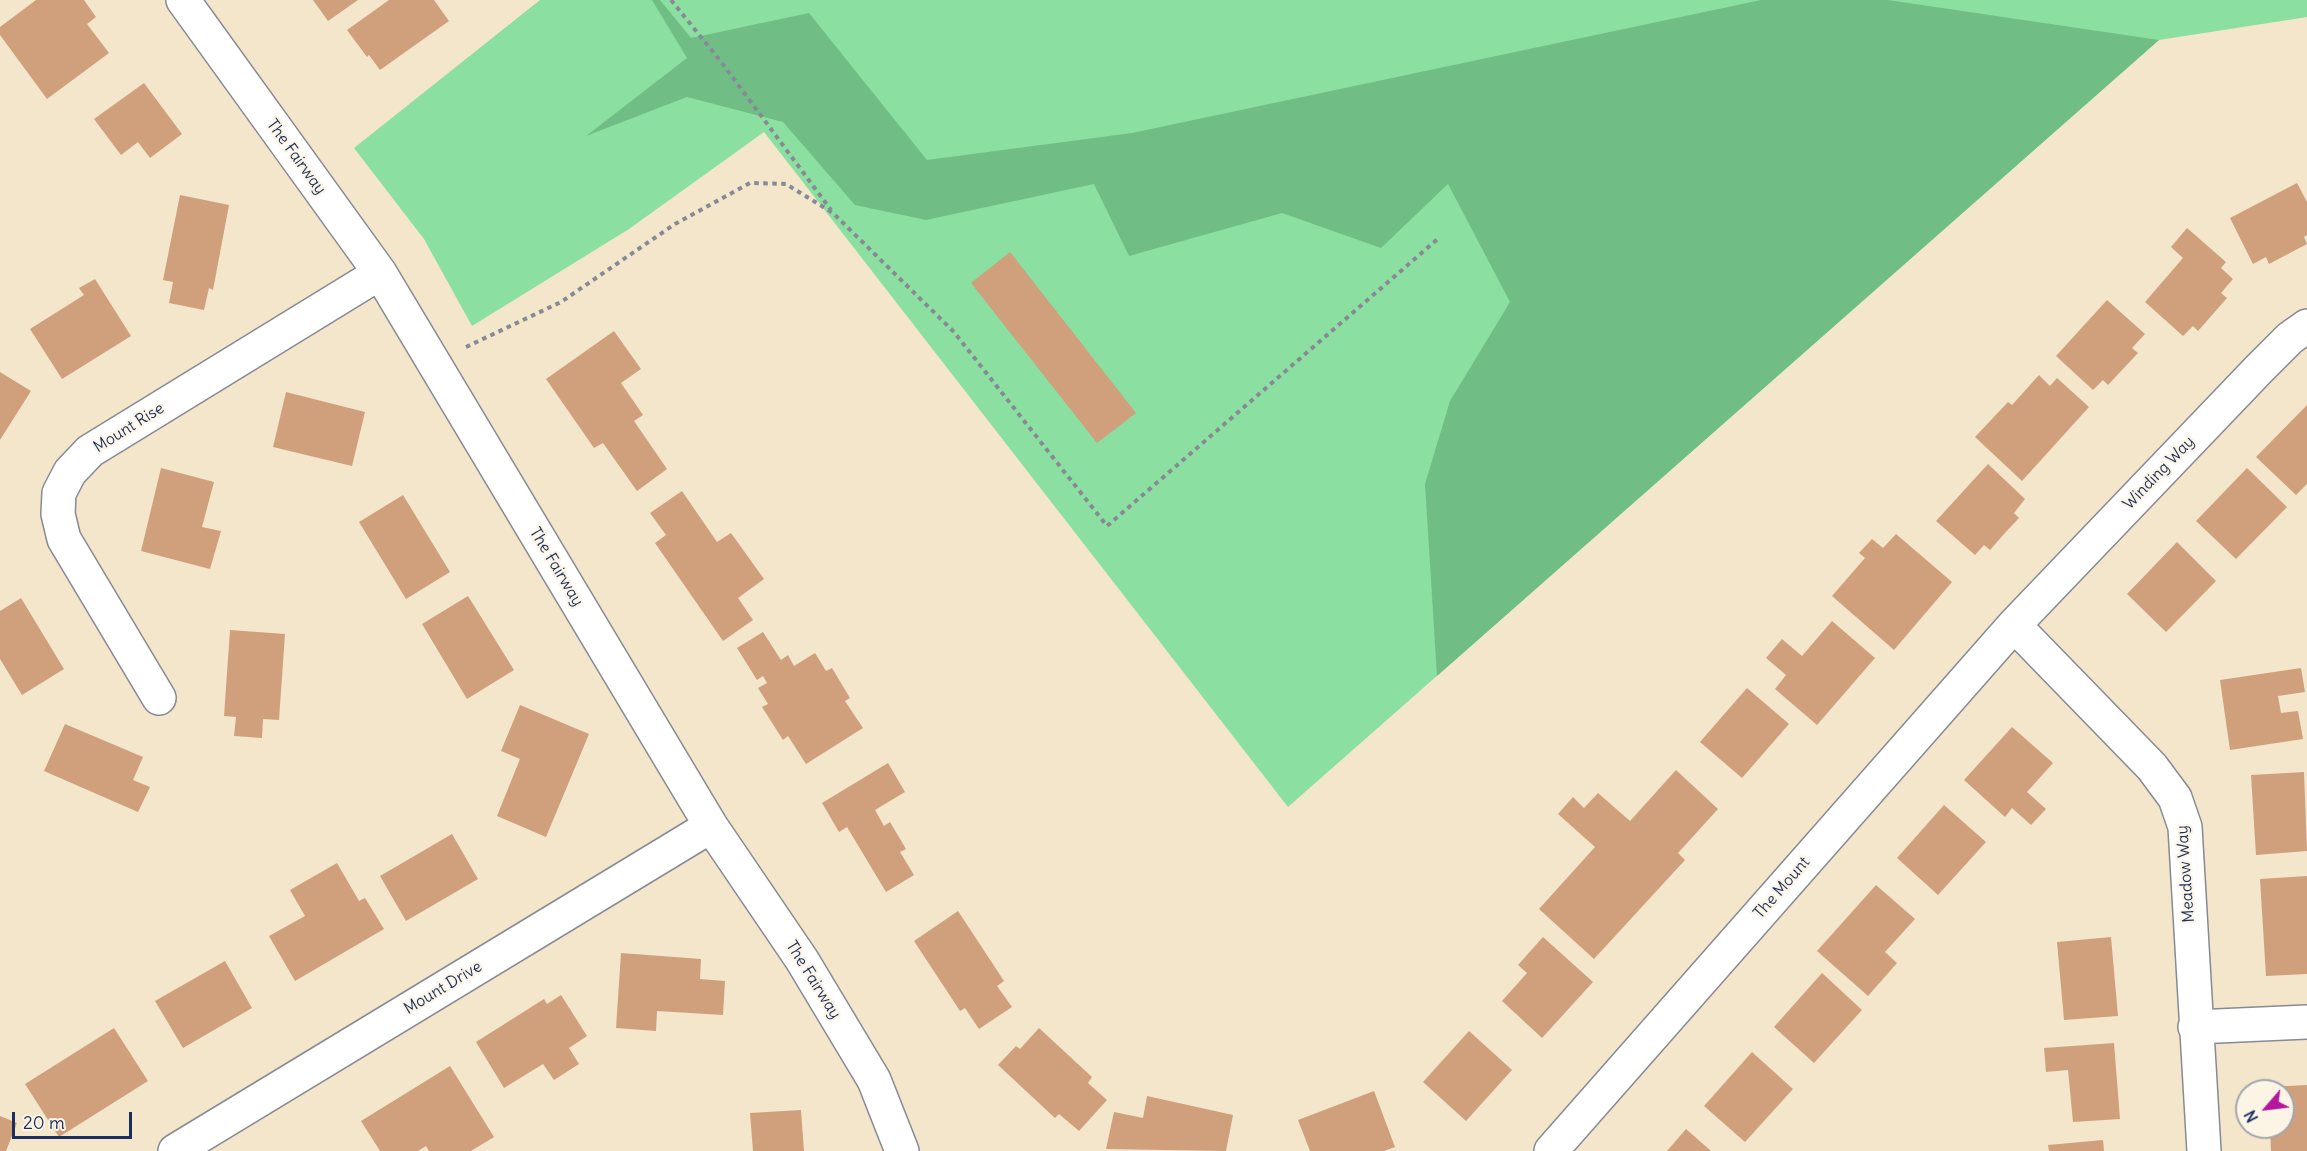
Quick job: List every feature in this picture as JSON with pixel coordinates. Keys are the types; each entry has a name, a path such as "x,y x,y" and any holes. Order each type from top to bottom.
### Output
{"street":[{"name":"The Fairway","path":"183,0 380,273 711,826 802,960 874,1080 902,1151"},
{"name":"Mount Rise","path":"159,698 64,539 58,514 59,493 70,472 90,451 380,273"},
{"name":"Winding Way","path":"2014,625 2266,361 2290,338 2307,326"},
{"name":"Meadow Way","path":"2014,625 2152,766 2175,798 2185,827 2204,1151"},
{"name":"The Mount","path":"1551,1151 2014,625"},
{"name":"Mount Drive","path":"175,1151 711,826"},
{"path":"2195,1027 2307,1022"}],"path":[{"path":"671,0 722,63 833,213 954,332 1107,526 1440,237"},
{"path":"433,363 561,302 675,224 750,183 786,184 833,213"}],"green space":[{"path":"540,0 2307,0 2307,17 2159,40 1288,807 764,132 629,229 472,326 424,239 354,148"},
{"path":"652,0 660,0 691,38 809,13 927,160 1132,133 1761,0 1888,0 2159,40 1437,676 1425,484 1450,401 1510,302 1448,184 1381,248 1282,213 1129,256 1094,184 926,220 855,205 783,122 687,97 586,136 687,58"}],"building":[{"path":"36,0 84,0 96,17 87,24 109,53 47,99 0,35 0,27"},
{"path":"313,0 358,0 328,21"},
{"path":"389,0 434,0 449,21 380,70 347,30"},
{"path":"144,83 182,134 150,158 138,142 121,155 94,119"},
{"path":"2297,183 2307,202 2307,235 2304,237 2307,244 2269,264 2266,257 2253,264 2230,218"},
{"path":"180,195 229,205 213,290 209,288 204,310 169,303 173,282 163,280"},
{"path":"2187,228 2226,262 2221,268 2233,279 2221,293 2227,298 2198,331 2193,326 2183,336 2145,302 2183,258 2171,247"},
{"path":"1010,252 1136,413 1097,443 971,283"},
{"path":"95,279 131,336 62,379 30,329 84,295 79,288"},
{"path":"2107,300 2145,334 2132,348 2138,353 2108,385 2103,380 2093,390 2056,356"},
{"path":"614,331 641,369 621,383 643,415 634,421 667,469 637,491 603,443 594,448 546,379"},
{"path":"0,372 31,391 0,440"},
{"path":"2039,375 2050,386 2057,378 2089,407 2022,481 1975,437 2008,402 2012,405"},
{"path":"286,392 365,412 352,466 273,447"},
{"path":"2307,405 2307,484 2296,495 2256,457"},
{"path":"1988,464 2025,499 2014,513 2019,518 1990,550 1984,545 1975,555 1936,521"},
{"path":"161,468 214,482 202,527 221,531 210,569 141,551"},
{"path":"2247,468 2287,507 2236,559 2196,521"},
{"path":"682,491 717,542 731,533 764,579 738,598 753,620 723,641 655,543 666,535 650,513"},
{"path":"403,495 450,572 406,599 359,522"},
{"path":"1896,534 1952,582 1894,650 1832,596 1865,558 1859,553 1872,539 1883,548"},
{"path":"2177,542 2216,581 2166,632 2127,594"},
{"path":"468,596 514,670 467,699 422,624"},
{"path":"21,598 64,669 22,695 0,659 0,611"},
{"path":"1832,621 1875,658 1817,725 1775,689 1786,675 1766,658 1782,639 1802,656"},
{"path":"230,630 285,634 279,720 263,719 262,738 234,736 236,717 224,716"},
{"path":"763,632 781,660 788,655 794,666 815,653 826,671 832,668 850,698 845,701 863,728 806,764 788,736 783,740 762,707 768,704 758,688 767,683 763,676 757,680 737,648"},
{"path":"2301,668 2305,692 2278,696 2281,713 2298,711 2303,739 2230,750 2220,680"},
{"path":"1747,688 1789,724 1742,778 1700,742"},
{"path":"520,705 589,734 546,837 497,816 520,759 501,751"},
{"path":"65,724 143,757 133,780 150,787 138,812 44,771"},
{"path":"2012,727 2053,763 2027,792 2046,809 2031,825 2012,808 2005,817 1964,780"},
{"path":"888,763 905,792 875,810 884,826 890,822 906,849 900,852 914,875 886,892 847,827 839,832 822,803"},
{"path":"1676,770 1718,809 1678,853 1685,860 1594,959 1539,909 1595,847 1558,814 1573,797 1584,808 1598,793 1630,821"},
{"path":"2304,772 2307,851 2256,855 2251,775"},
{"path":"1944,805 1986,842 1938,895 1897,858"},
{"path":"452,834 478,879 406,921 380,876"},
{"path":"337,863 359,901 365,898 384,929 295,981 269,936 305,916 290,890"},
{"path":"2307,876 2307,974 2266,976 2260,879"},
{"path":"1876,885 1915,919 1885,952 1897,963 1868,996 1817,951"},
{"path":"958,911 1004,981 997,986 1012,1007 979,1029 965,1008 960,1011 914,941"},
{"path":"1543,937 1593,982 1542,1038 1502,1001 1527,973 1518,965"},
{"path":"2111,937 2118,1016 2064,1020 2057,942"},
{"path":"621,953 701,959 700,979 725,981 723,1015 657,1011 656,1031 616,1028"},
{"path":"225,961 252,1008 183,1048 155,1001"},
{"path":"1822,973 1862,1010 1814,1063 1774,1027"},
{"path":"561,995 587,1036 569,1048 579,1064 554,1080 543,1064 504,1088 476,1042 544,999 547,1004"},
{"path":"114,1028 148,1081 59,1137 25,1084"},
{"path":"1039,1028 1092,1077 1088,1083 1107,1100 1079,1131 1059,1114 1055,1118 998,1065 1016,1046 1020,1049"},
{"path":"1469,1031 1512,1070 1466,1121 1423,1082"},
{"path":"2114,1043 2120,1119 2073,1122 2068,1070 2046,1072 2044,1048"},
{"path":"1752,1052 1793,1089 1745,1142 1704,1106"},
{"path":"450,1066 494,1137 471,1151 429,1151 426,1146 418,1151 380,1151 361,1121"},
{"path":"2307,1085 2307,1151 2271,1151 2270,1139 2295,1139 2295,1086"},
{"path":"1374,1091 1395,1147 1384,1151 1310,1151 1298,1120"},
{"path":"1147,1096 1233,1115 1226,1151 1106,1149 1114,1112 1143,1118"},
{"path":"801,1110 804,1151 753,1151 750,1113"},
{"path":"0,1116 17,1123 6,1151 0,1151"},
{"path":"1686,1129 1711,1151 1667,1151"},
{"path":"2103,1140 2104,1151 2049,1151 2048,1145"}]}
